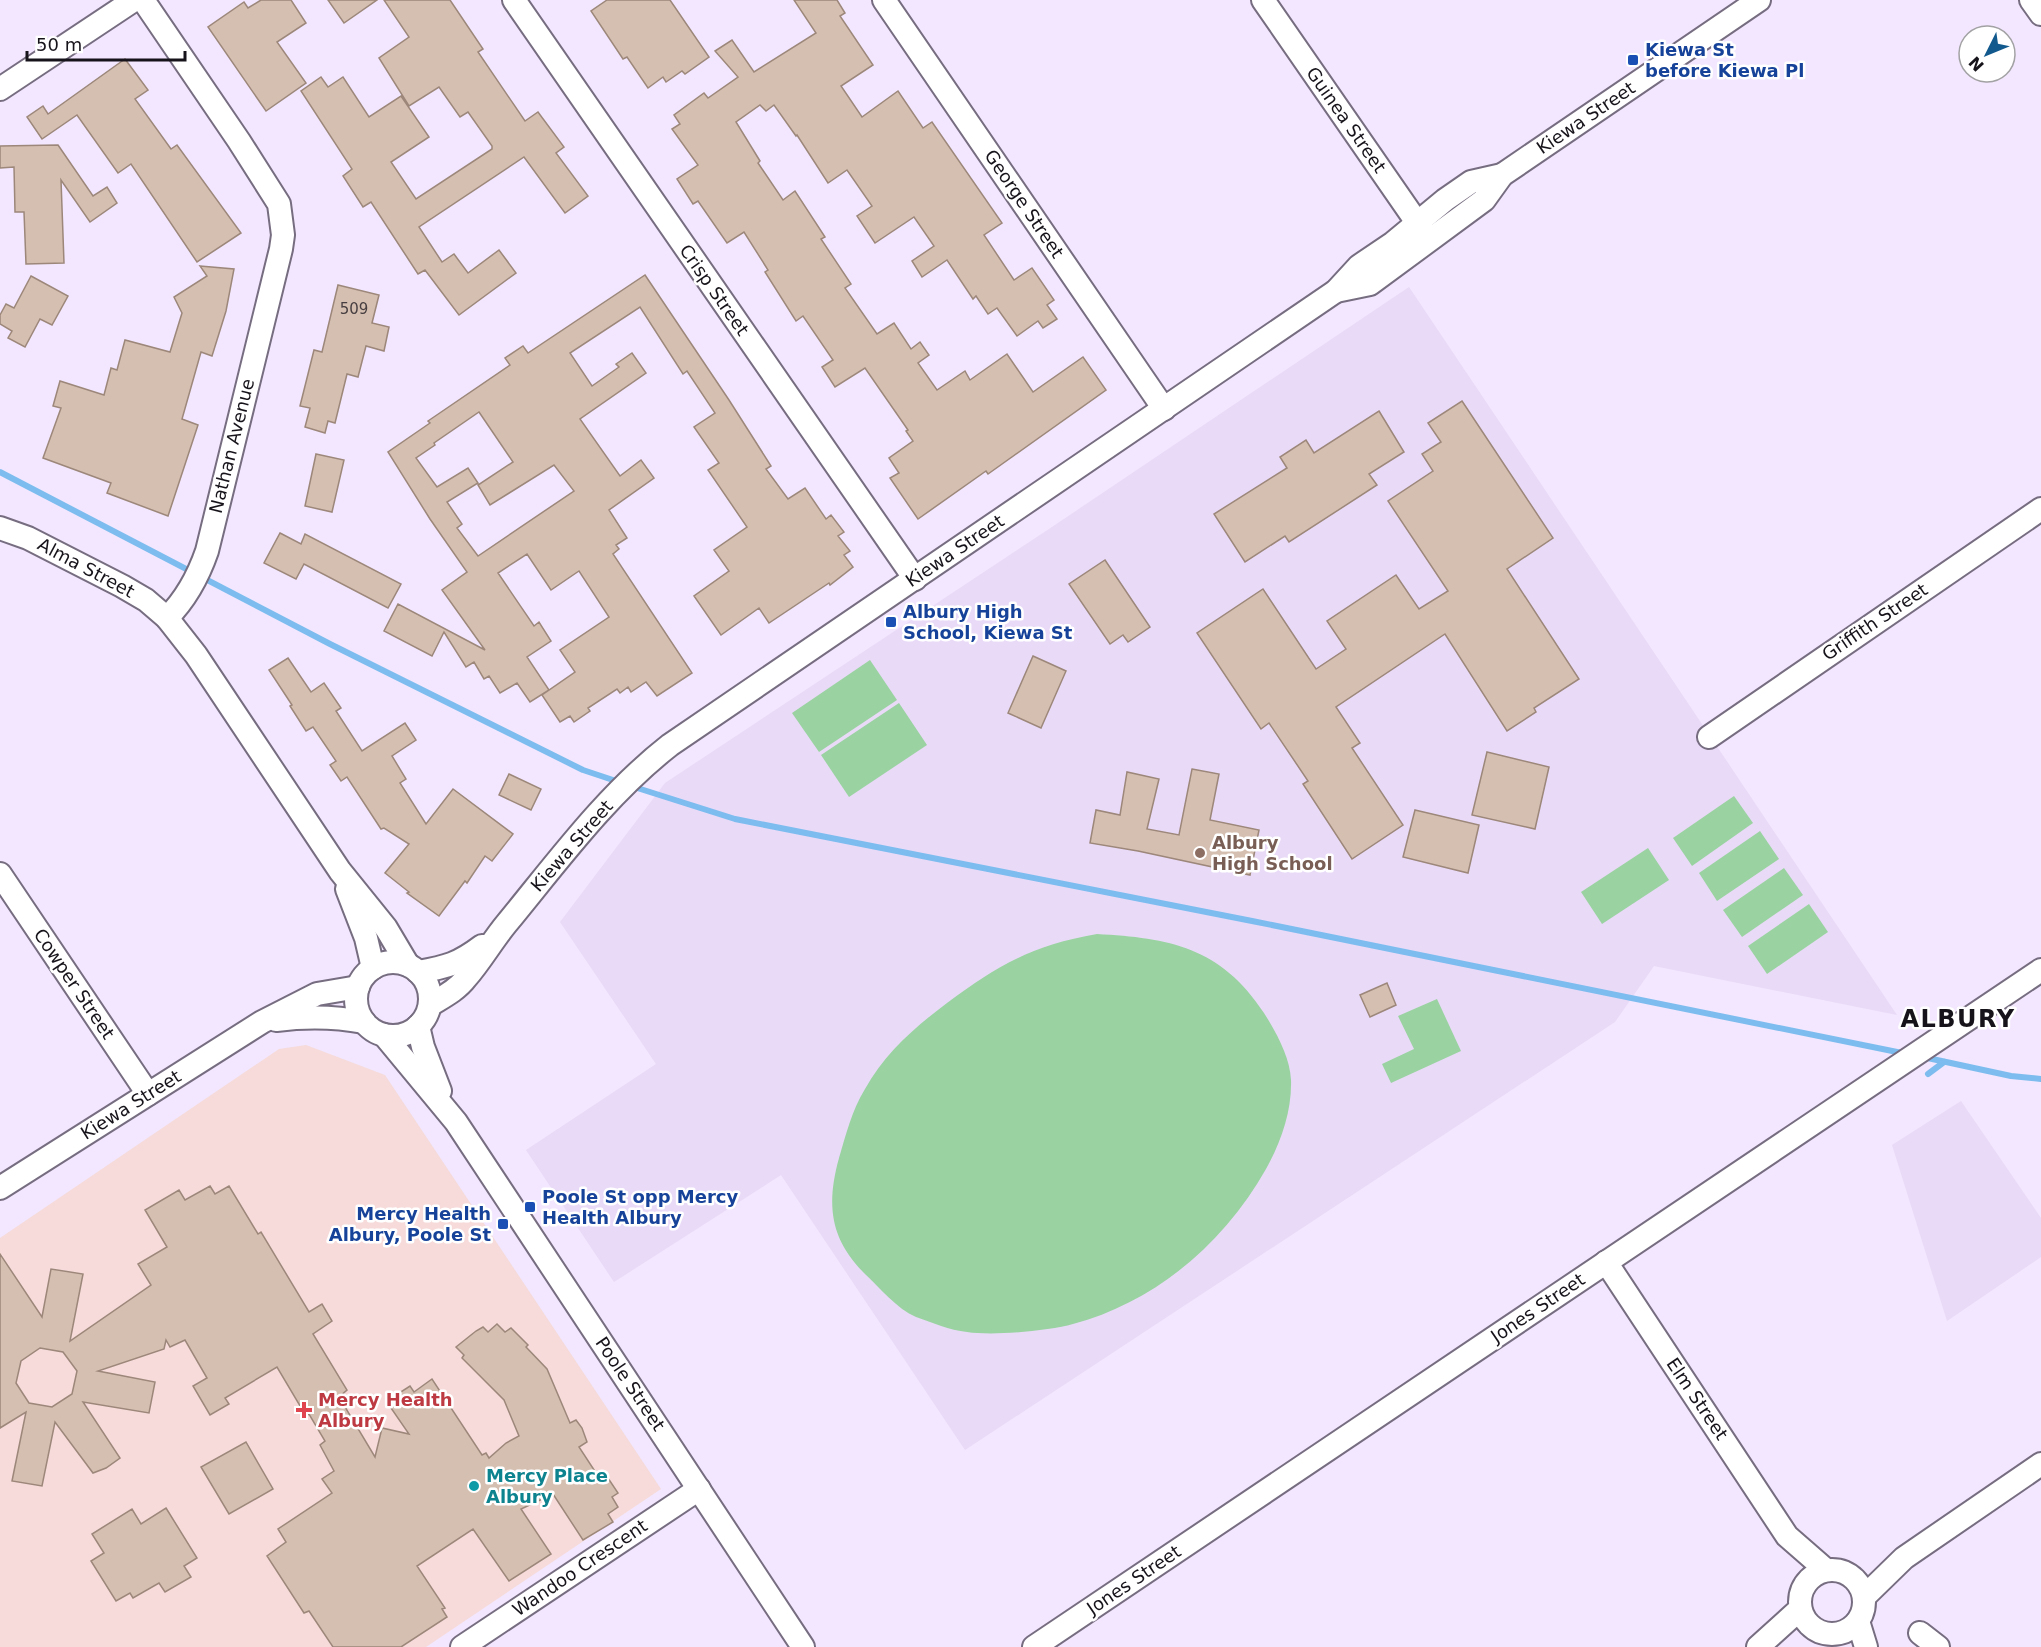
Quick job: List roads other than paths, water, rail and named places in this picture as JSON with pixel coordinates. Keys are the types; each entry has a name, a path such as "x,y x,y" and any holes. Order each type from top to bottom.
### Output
{"street":[{"path":"0,89 134,0"},
{"name":"Nathan Avenue","path":"143,0 263,178 279,204 282,219 281,249 205,556 191,589 167,618"},
{"name":"George Street","path":"884,0 1164,409"},
{"name":"Guinea Street","path":"1263,0 1423,232"},
{"name":"Kiewa Street","path":"430,1005 449,994 465,980 495,937 606,805 648,762 670,745 1336,291 1370,284 1423,232 1484,200 1502,175 1759,0"},
{"path":"2031,0 2041,14"},
{"name":"Crisp Street","path":"522,3 915,579"},
{"name":"Griffith Street","path":"1710,736 2041,509"},
{"name":"Alma Street","path":"0,528 28,538 122,586 146,600 167,618"},
{"path":"167,618 196,655 340,871 386,928 413,968 426,981 430,993 430,1005 426,1016 418,1026 396,1036 384,1035 373,1030 364,1022 358,1011 356,999 358,987 364,976 372,968 384,963 396,962 413,968"},
{"path":"340,871 366,938 372,968"},
{"name":"Cowper Street","path":"0,874 148,1094"},
{"name":"Kiewa Street","path":"413,968 444,968 461,962 495,937"},
{"name":"Jones Street","path":"1034,1647 2041,970"},
{"name":"Kiewa Street","path":"0,1188 262,1022 317,994 335,989 358,987"},
{"name":"Kiewa Street","path":"262,1022 308,1016 337,1016 364,1022"},
{"name":"Poole Street","path":"418,1026 431,1071 456,1122"},
{"name":"Poole Street","path":"384,1035 456,1122 803,1647"},
{"name":"Elm Street","path":"1606,1262 1787,1536 1837,1572"},
{"path":"1864,1597 1904,1558 2041,1464"},
{"name":"Wandoo Crescent","path":"462,1647 699,1489"},
{"name":"Elm Street","path":"1787,1536 1803,1608"},
{"path":"1762,1645 1803,1608 1807,1581 1816,1574 1904,1558"},
{"path":"1837,1572 1860,1588 1864,1597 1863,1610 1850,1634"},
{"path":"1803,1608 1820,1633 1850,1634 1866,1647"},
{"path":"1920,1633 1938,1647"}],"waterway":[{"path":"0,472 330,644 583,770 622,783"},
{"path":"631,786 735,819 1907,1054"},
{"path":"1923,1057 2011,1076 2041,1079"},
{"path":"1928,1074 1944,1062"}],"place":[{"name":"Kiewa St before Kiewa Pl","path":"1633,60"},
{"name":"Albury High School, Kiewa St","path":"891,622"},
{"name":"Albury High School","path":"1200,853"},
{"name":"Poole St opp Mercy Health Albury","path":"530,1207"},
{"name":"Mercy Health Albury, Poole St","path":"503,1224"},
{"name":"Mercy Health Albury","path":"304,1410"},
{"name":"Mercy Place Albury","path":"474,1486"}],"district":[{"name":"ALBURY","path":"1958,1019"}]}
